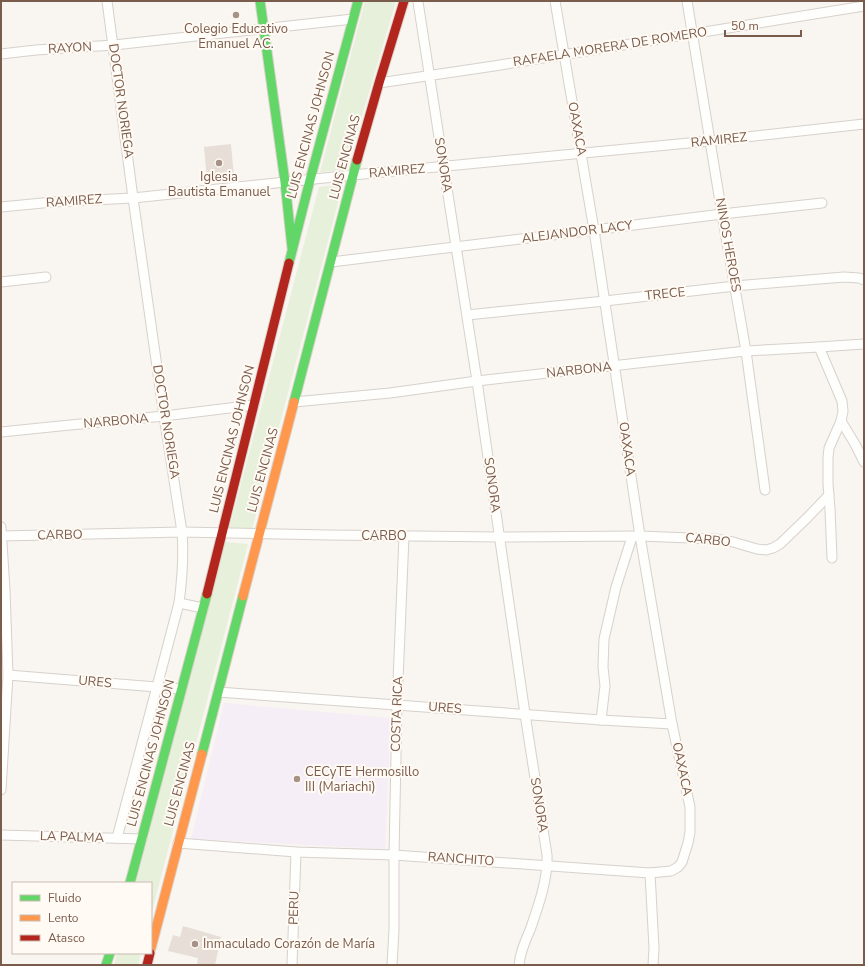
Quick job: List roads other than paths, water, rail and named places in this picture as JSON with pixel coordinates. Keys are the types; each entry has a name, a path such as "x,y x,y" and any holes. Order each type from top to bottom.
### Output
{"main road":[{"path":"260,1 285,182 292,250"},
{"name":"LUIS ENCINAS JOHNSON","path":"130,882 203,608 292,250 358,1"},
{"name":"LUIS ENCINAS","path":"152,944 353,175 379,83 404,3"},
{"path":"106,965 110,954"},
{"path":"147,965 150,954"}],"street":[{"name":"DOCTOR NORIEGA","path":"107,1 133,198 182,532 182,574 179,603 117,838"},
{"name":"OAXACA","path":"555,1 582,154 615,366 636,536 672,724 690,807 690,832 682,862 678,867 671,871 650,872"},
{"name":"NINOS HEROES","path":"687,1 746,352 765,490"},
{"path":"404,3 421,2"},
{"name":"SONORA","path":"421,2 429,76 477,381 525,714 546,844 547,866 545,880 519,965"},
{"name":"RAFAELA MORERA DE ROMERO","path":"379,83 864,6"},
{"name":"RAYON","path":"1,54 36,50 114,45 353,19"},
{"name":"RAMIREZ","path":"1,207 53,202 133,198 353,175 582,154 864,124"},
{"name":"ALEJANDOR LACY","path":"331,262 822,203"},
{"path":"1,282 46,277"},
{"name":"TRECE","path":"466,315 735,286 844,277 859,278 864,280"},
{"name":"NARBONA","path":"294,402 390,393 477,381 746,352 864,344"},
{"path":"819,347 842,401 843,411 841,421 829,448 828,484 832,558"},
{"name":"NARBONA","path":"1,432 164,416 254,405"},
{"path":"841,421 864,462"},
{"name":"CARBO","path":"1,533 182,532 500,537 636,536 715,539 766,550 780,544 829,495"},
{"path":"1,533 8,675 1,790"},
{"name":"COSTA RICA","path":"392,965 394,930 397,705 404,536"},
{"path":"601,720 605,686 603,667 604,639 616,587 636,536"},
{"path":"179,603 203,608"},
{"name":"URES","path":"8,675 181,689"},
{"name":"URES","path":"218,692 672,724"},
{"name":"LA PALMA","path":"1,835 142,839"},
{"name":"RANCHITO","path":"178,843 296,852 394,855 650,872"},
{"name":"PERU","path":"292,965 296,852"},
{"path":"650,872 654,948 653,965"}],"place":[{"name":"Colegio Educativo Emanuel AC.","path":"236,15"},
{"name":"Iglesia Bautista Emanuel","path":"219,163"},
{"name":"CECyTE Hermosillo III (Mariachi)","path":"297,779"},
{"name":"Inmaculado Corazón de María","path":"195,944"}]}
